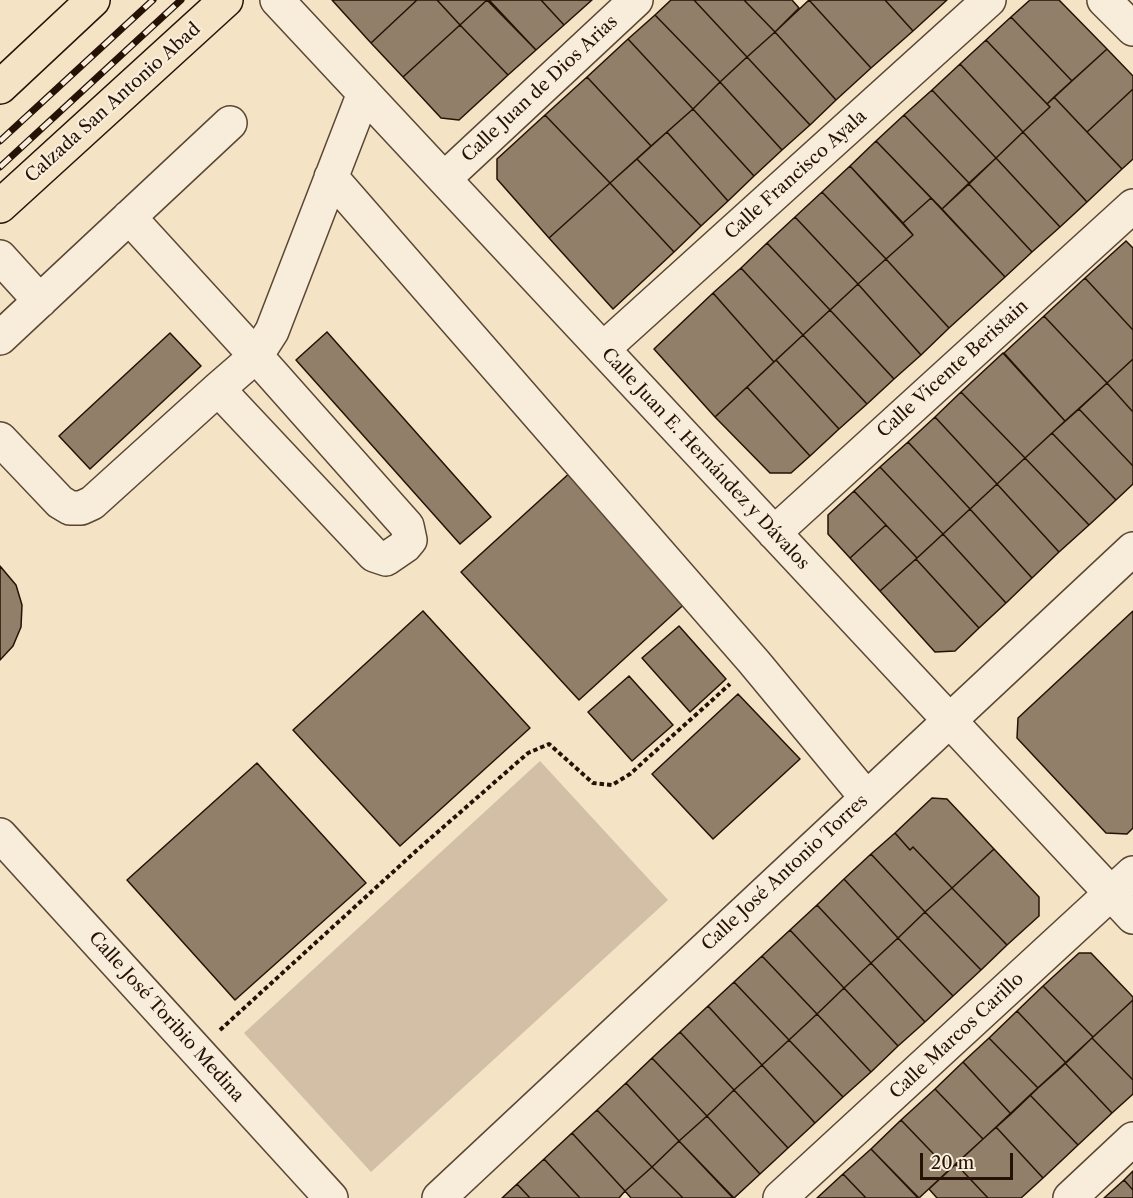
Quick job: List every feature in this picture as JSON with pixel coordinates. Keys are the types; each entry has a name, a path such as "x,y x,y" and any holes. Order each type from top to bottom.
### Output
{"highway":[{"path":"0,87 93,0"},
{"name":"Calzada San Antonio Abad","path":"0,206 226,0"}],"street":[{"name":"Calle Juan E. Hernández y Dávalos","path":"277,0 948,720 1122,884 1133,917"},
{"name":"Calle Juan de Dios Arias","path":"444,179 636,0"},
{"name":"Calle Francisco Ayala","path":"603,349 989,0"},
{"path":"1104,0 1133,29"},
{"path":"0,439 60,501 69,508 81,508 92,503 256,356 272,331 364,93"},
{"path":"0,257 14,317 129,217 230,123"},
{"path":"331,177 754,662 866,797"},
{"name":"Calle Vicente Beristain","path":"774,532 1133,206"},
{"path":"129,217 407,526 410,540 386,559 374,555 218,389"},
{"name":"Calle José Antonio Torres","path":"439,1198 1133,549"},
{"name":"Calle José Toribio Medina","path":"0,836 331,1198"},
{"name":"Calle Marcos Carillo","path":"780,1198 1122,884"},
{"path":"1070,1198 1133,1139"}],"path":[{"path":"197,1051 416,851 528,753 549,744 593,783 612,785 630,774 754,662"}],"shaded area":[{"path":"540,761 668,900 371,1172 244,1033"}],"building":[{"path":"332,0 417,0 371,43"},
{"path":"417,0 437,0 460,25 403,77 371,43"},
{"path":"437,0 487,0 460,25"},
{"path":"487,0 536,50 508,75 460,25"},
{"path":"489,0 541,0 564,25 536,50"},
{"path":"541,0 592,0 564,25"},
{"path":"671,0 694,0 747,57 720,82 655,15"},
{"path":"694,0 744,0 775,32 747,57"},
{"path":"744,0 792,0 799,8 775,32"},
{"path":"809,0 885,0 913,31 871,68"},
{"path":"809,0 871,68 836,100 775,32"},
{"path":"885,0 947,0 913,31"},
{"path":"1030,0 1059,0 1107,49 1072,81 1011,17"},
{"path":"655,15 720,82 693,109 628,39"},
{"path":"1011,17 1072,81 1047,104 986,40"},
{"path":"460,25 508,75 459,120 441,118 403,77"},
{"path":"775,32 836,100 810,125 747,57"},
{"path":"628,39 693,109 651,146 587,77"},
{"path":"986,40 1050,107 1023,132 960,64"},
{"path":"1107,49 1133,76 1133,89 1087,132 1054,97"},
{"path":"747,57 810,125 782,150 720,82"},
{"path":"960,64 1023,132 996,158 932,90"},
{"path":"587,77 651,146 610,183 545,115"},
{"path":"720,82 782,150 754,176 693,109"},
{"path":"1133,89 1133,159 1122,169 1087,132"},
{"path":"932,90 996,158 969,183 904,115"},
{"path":"1054,97 1122,169 1087,202 1023,132 1050,107 1047,104"},
{"path":"693,109 754,176 728,201 667,132"},
{"path":"545,115 610,183 549,238 497,179 497,159"},
{"path":"904,115 969,183 942,209 876,141"},
{"path":"667,132 728,201 701,226 637,159"},
{"path":"1023,132 1087,202 1060,227 996,158"},
{"path":"876,141 931,198 903,223 850,166"},
{"path":"996,158 1060,227 1032,252 969,184"},
{"path":"637,159 701,226 674,252 610,183"},
{"path":"850,166 913,235 886,259 822,192"},
{"path":"610,183 674,252 613,309 549,238"},
{"path":"969,184 1032,252 1005,277 942,209"},
{"path":"822,192 886,259 858,284 795,217"},
{"path":"931,198 1005,277 949,328 886,259 913,235 903,223"},
{"path":"795,217 858,284 830,310 767,243"},
{"path":"1126,241 1133,248 1133,330 1085,278"},
{"path":"767,243 830,310 803,335 741,268"},
{"path":"886,259 949,328 921,355 858,284"},
{"path":"741,268 803,335 774,362 713,293"},
{"path":"1085,278 1133,330 1133,359 1107,383 1044,316"},
{"path":"858,284 921,355 894,379 830,310"},
{"path":"713,293 774,362 715,417 654,349"},
{"path":"830,310 894,379 867,404 803,335"},
{"path":"1044,316 1107,383 1065,421 1004,353"},
{"path":"327,332 491,517 460,544 296,360"},
{"path":"170,333 201,366 90,469 59,436"},
{"path":"803,335 867,404 839,429 776,360"},
{"path":"1003,353 1065,421 1025,458 961,392"},
{"path":"1133,359 1133,412 1107,383"},
{"path":"776,360 839,429 810,456 747,387"},
{"path":"1107,383 1133,412 1133,466 1079,409"},
{"path":"747,387 810,456 791,473 770,473 715,417"},
{"path":"961,392 1025,458 997,484 935,417"},
{"path":"1079,409 1133,466 1133,484 1116,500 1052,433"},
{"path":"935,417 997,484 970,509 908,442"},
{"path":"1052,433 1116,500 1089,525 1025,458"},
{"path":"908,442 970,509 943,534 880,467"},
{"path":"1025,458 1089,525 1059,552 997,484"},
{"path":"880,467 943,534 917,558 854,491"},
{"path":"573,470 691,598 579,700 461,572"},
{"path":"997,484 1059,552 1032,578 970,509"},
{"path":"854,491 886,525 850,558 828,534 828,515"},
{"path":"970,509 1032,578 1006,603 943,534"},
{"path":"886,525 917,558 880,591 850,558"},
{"path":"943,534 1006,603 979,628 916,559"},
{"path":"916,559 979,628 955,651 935,652 880,591"},
{"path":"0,566 16,585 22,605 21,627 13,646 0,660"},
{"path":"423,611 530,728 400,846 293,730"},
{"path":"1133,611 1133,828 1127,834 1106,833 1017,738 1018,718"},
{"path":"679,626 726,679 690,712 642,658"},
{"path":"629,676 673,725 632,761 588,712"},
{"path":"738,694 800,759 713,839 652,774"},
{"path":"257,763 366,883 235,1000 127,880"},
{"path":"932,798 947,799 994,849 952,888 913,847 910,850 895,833"},
{"path":"895,833 910,850 913,847 952,888 925,912 871,854"},
{"path":"994,849 1039,897 1039,916 1007,945 952,888"},
{"path":"871,854 925,912 898,938 844,879"},
{"path":"844,879 898,938 871,963 817,905"},
{"path":"952,888 1007,945 981,970 925,912"},
{"path":"817,905 871,963 844,988 790,930"},
{"path":"925,912 981,970 953,996 898,938"},
{"path":"790,930 844,988 817,1014 762,956"},
{"path":"898,938 953,996 925,1022 871,963"},
{"path":"1079,953 1091,953 1133,997 1133,1000 1093,1037 1043,986"},
{"path":"762,956 817,1014 789,1040 734,982"},
{"path":"871,963 925,1022 898,1046 844,988"},
{"path":"734,982 789,1040 762,1065 708,1006"},
{"path":"1043,986 1093,1037 1066,1063 1017,1011"},
{"path":"844,988 898,1046 871,1072 817,1014"},
{"path":"1133,1000 1133,1080 1092,1038"},
{"path":"708,1006 762,1065 734,1090 680,1032"},
{"path":"1017,1011 1066,1063 1038,1088 989,1038"},
{"path":"817,1014 871,1072 843,1097 789,1040"},
{"path":"680,1032 734,1090 707,1116 652,1058"},
{"path":"989,1038 1038,1088 1011,1114 963,1062"},
{"path":"1092,1038 1133,1080 1133,1094 1112,1113 1065,1063"},
{"path":"789,1040 843,1097 815,1123 762,1065"},
{"path":"652,1058 707,1116 679,1141 626,1083"},
{"path":"963,1062 1011,1114 983,1139 935,1089"},
{"path":"1065,1063 1112,1113 1078,1145 1030,1095"},
{"path":"762,1065 815,1123 788,1148 734,1090"},
{"path":"626,1083 679,1141 652,1167 597,1110"},
{"path":"935,1089 983,1139 949,1170 901,1120"},
{"path":"734,1090 788,1148 760,1174 707,1116"},
{"path":"1030,1095 1078,1145 1043,1178 996,1127"},
{"path":"597,1110 652,1167 625,1191 572,1133"},
{"path":"707,1116 760,1174 734,1198 679,1141"},
{"path":"901,1120 949,1170 919,1198 871,1149"},
{"path":"996,1127 1043,1178 1021,1198 988,1198 956,1164"},
{"path":"572,1133 625,1191 619,1198 580,1198 544,1159"},
{"path":"679,1141 733,1198 683,1198 652,1167"},
{"path":"871,1149 918,1198 866,1198 843,1174"},
{"path":"544,1159 580,1198 530,1198 517,1184"},
{"path":"956,1164 988,1198 937,1198 929,1189"},
{"path":"652,1167 683,1198 631,1198 625,1191"},
{"path":"1133,1171 1133,1190 1124,1180"},
{"path":"843,1174 866,1198 817,1198"},
{"path":"1124,1180 1133,1190 1133,1198 1104,1198"},
{"path":"517,1184 530,1198 502,1198"}],"railway":[{"path":"0,141 153,0"},
{"path":"0,167 181,0"}]}
